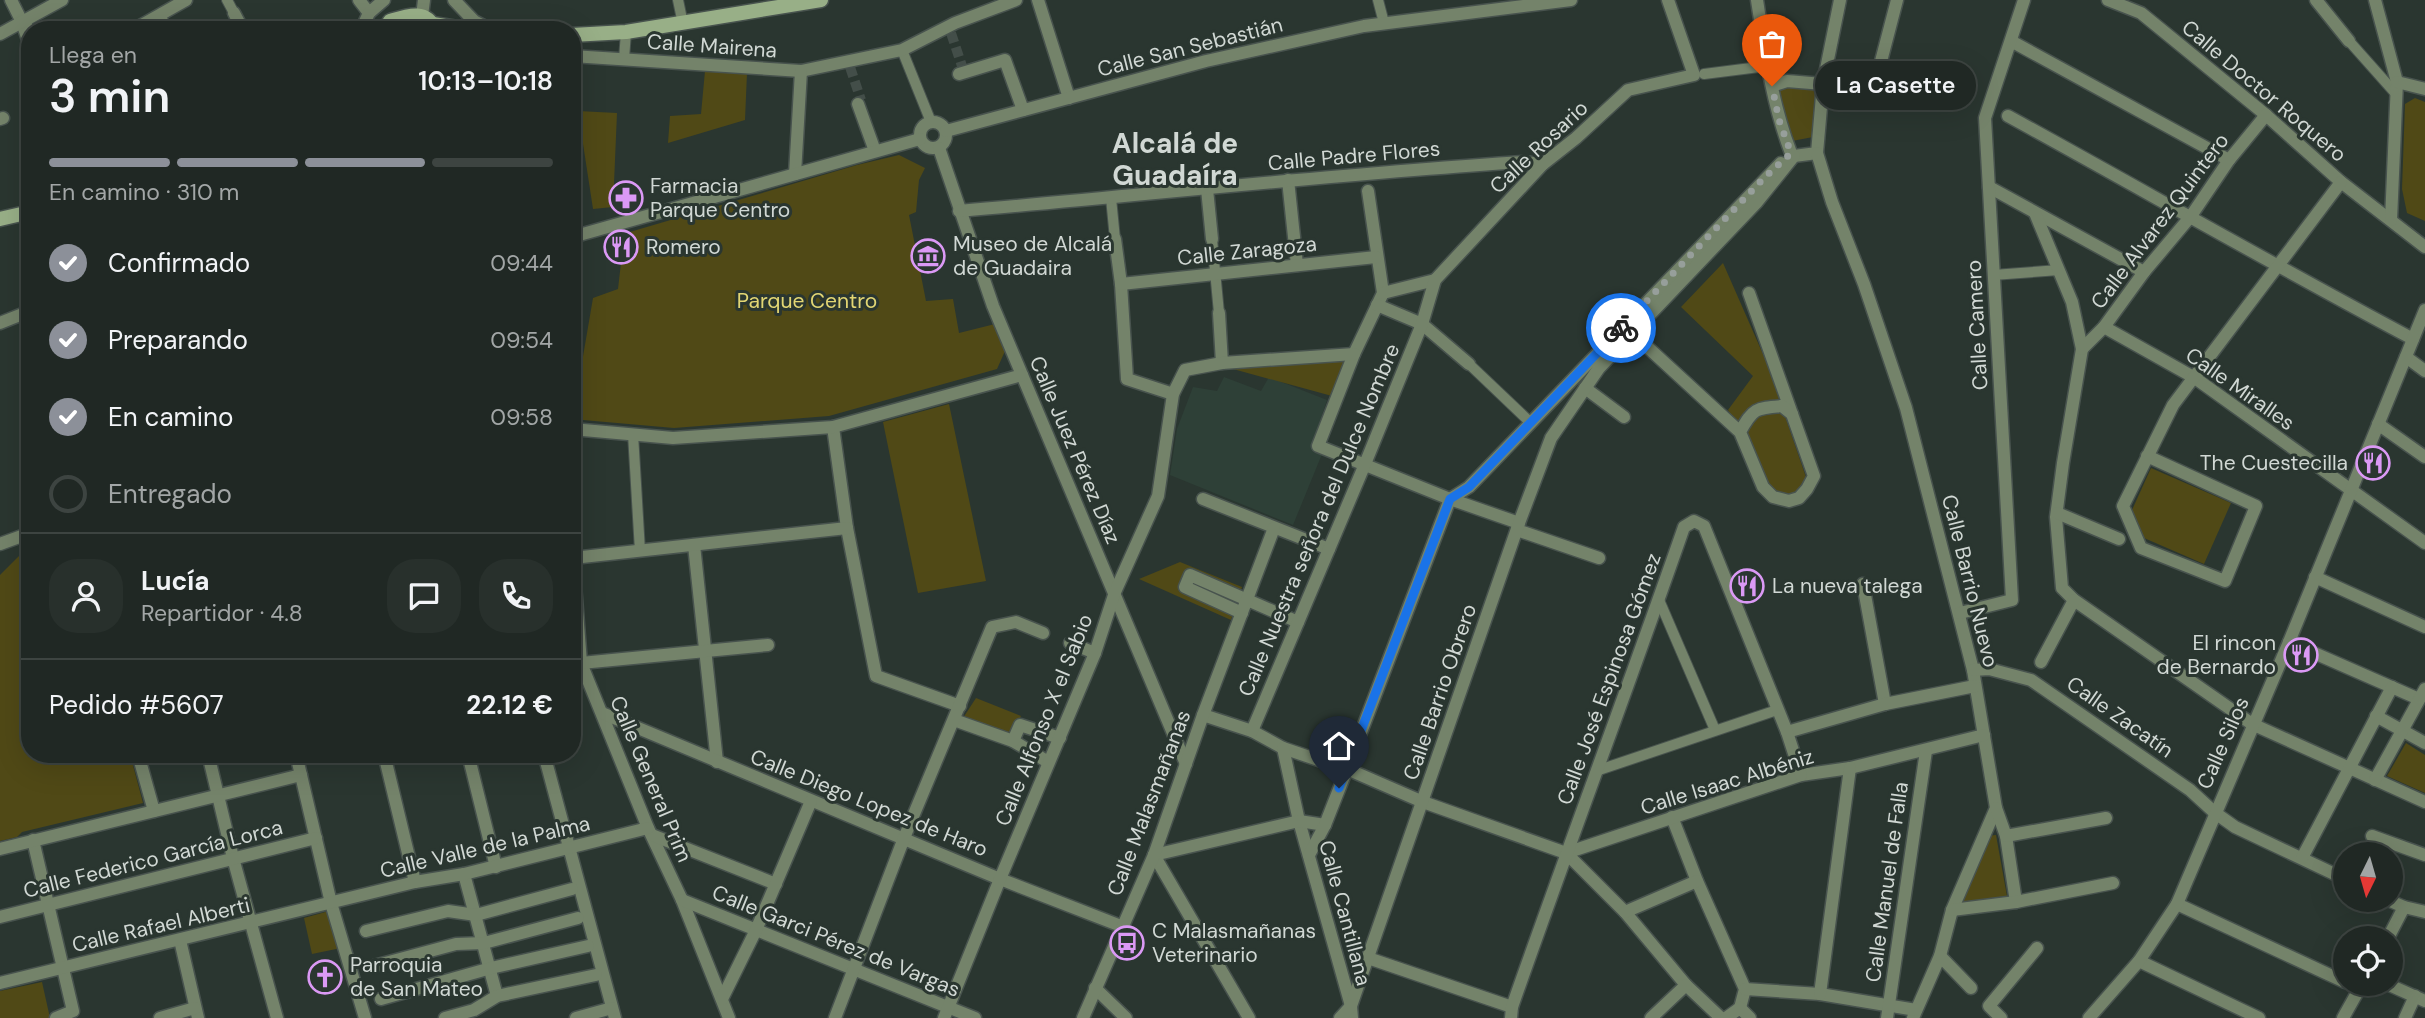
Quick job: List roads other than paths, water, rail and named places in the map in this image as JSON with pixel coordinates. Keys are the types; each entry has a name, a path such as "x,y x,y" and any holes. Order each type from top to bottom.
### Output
{"main road":[{"path":"581,35 626,33 821,0"},
{"path":"390,21 413,14 426,21"},
{"path":"0,219 21,214"}],"street":[{"path":"11,0 23,21"},
{"path":"33,21 62,0"},
{"path":"227,0 238,21"},
{"path":"359,0 369,13"},
{"path":"365,21 369,13 384,0"},
{"path":"424,0 429,21"},
{"path":"454,0 474,21"},
{"path":"678,0 683,24"},
{"name":"Calle Mairena","path":"581,57 802,71 849,64 902,50 1016,0"},
{"path":"1038,0 1069,98"},
{"path":"1378,0 1384,23"},
{"name":"Calle San Sebastián","path":"946,131 1206,61 1384,23 1571,0"},
{"path":"1668,0 1699,74"},
{"path":"1756,0 1779,120 1793,154"},
{"path":"1309,855 1325,825 1343,768 1450,499 1469,487 1763,179 1793,154 1817,153 1823,84 1840,0"},
{"path":"1772,86 1787,81 1873,92 1897,0"},
{"name":"Calle Camero","path":"1960,613 2012,600 1985,118 2024,0"},
{"name":"Calle Doctor Roquero","path":"2108,0 2141,13 2266,115 2341,182 2425,247"},
{"path":"2316,0 2349,41 2397,89 2425,89"},
{"path":"2375,0 2397,89 2391,220"},
{"path":"149,21 181,1"},
{"path":"160,15 163,21"},
{"path":"0,34 21,28"},
{"path":"624,60 626,33"},
{"path":"2011,41 2229,160"},
{"path":"902,50 931,122"},
{"path":"962,71 1005,60 1023,110"},
{"name":"Calle Rosario","path":"1422,324 1436,280 1543,164 1577,138 1628,90 1699,74 1767,66"},
{"path":"795,174 802,71"},
{"path":"860,102 875,151"},
{"name":"Calle Alvarez Quintero","path":"2082,349 2104,327 2266,115"},
{"path":"2008,116 2191,216 2279,268 2413,339"},
{"path":"931,122 941,124 946,131 945,142 939,148 929,149 920,139 922,128 931,122"},
{"path":"581,234 920,139"},
{"name":"Calle Juez Pérez Díaz","path":"939,148 993,306 1186,764"},
{"name":"Calle Barrio Nuevo","path":"1817,153 1906,408 1973,670 1996,808 2006,835 2016,902"},
{"name":"Calle Barrio Obrero","path":"1351,1012 1518,526 1551,438 1599,368 1757,202 1793,154"},
{"name":"Calle Padre Flores","path":"960,211 1366,172 1523,162 1543,164"},
{"path":"1288,180 1297,264"},
{"path":"2147,456 2256,506 2225,581 2141,548 2123,506 2147,456 2173,405 2279,268 2341,182"},
{"path":"1989,187 2144,272"},
{"path":"1207,189 1222,363"},
{"path":"1368,191 1380,299 1354,354 1318,446 1599,558"},
{"path":"1111,198 1121,284 1127,379 1173,394 1185,370 1222,363 1354,354"},
{"path":"2035,213 2072,302 2082,349 2057,513 2062,588 2074,600 2252,724 2425,802"},
{"name":"Calle Zaragoza","path":"1121,284 1376,257"},
{"path":"1993,275 2059,270"},
{"path":"1380,299 1436,280"},
{"path":"1632,332 1740,432 1763,487 1773,497 1789,500 1799,498 1814,476 1749,293"},
{"path":"1380,299 1422,324 1551,438"},
{"name":"Calle Silos","path":"2090,1018 2139,961 2177,904 2214,812 2289,642 2425,310"},
{"path":"0,323 21,315"},
{"name":"Calle Nuestra señora del Dulce Nombre","path":"1252,730 1366,464 1422,324"},
{"name":"Calle Miralles","path":"2104,327 2195,378 2425,543"},
{"path":"2406,357 2425,371"},
{"path":"581,430 673,438 833,427 1022,375"},
{"path":"1585,388 1624,417"},
{"name":"Calle Alfonso X el Sabio","path":"947,1013 1095,653 1115,592 1158,496 1173,394"},
{"path":"1740,432 1749,415 1759,407 1782,406 1792,414"},
{"path":"2378,424 2425,457"},
{"path":"833,427 847,528 876,677 960,706"},
{"path":"633,434 640,551"},
{"path":"1203,499 1329,549"},
{"path":"2057,513 2119,539"},
{"name":"Calle José Espinosa Gómez","path":"1511,1013 1684,527 1694,521 1704,526 1777,710"},
{"path":"581,552 640,551 847,528"},
{"name":"Calle Malasmañanas","path":"1083,1018 1154,855 1203,715 1275,528"},
{"path":"0,544 21,536"},
{"path":"694,545 717,762"},
{"path":"1242,613 1185,587 1190,575 1298,622"},
{"path":"2315,577 2425,627"},
{"path":"1863,584 1885,704"},
{"path":"1659,600 1715,730"},
{"path":"2040,662 2074,600"},
{"path":"835,1018 904,838 992,628 1016,622 1043,633"},
{"path":"2289,642 2392,687 2422,694 2375,780"},
{"path":"1070,643 1095,653"},
{"path":"581,663 768,645"},
{"name":"Calle General Prim","path":"581,663 729,1018"},
{"name":"Calle Zacatín","path":"1973,670 1989,669 2031,680 2190,790 2235,827 2333,872"},
{"path":"581,678 586,677"},
{"path":"1787,732 1885,704 1975,686"},
{"path":"2302,858 2392,687"},
{"path":"1599,770 1777,710 1801,775"},
{"name":"Calle Diego Lopez de Haro","path":"602,713 1000,879 1121,926"},
{"path":"1203,715 1252,730 1283,748 1343,768 1423,802 1566,853 1625,912 1686,985 1721,1018"},
{"path":"2376,716 2425,743"},
{"path":"954,720 1013,741 1048,762"},
{"path":"1013,741 1020,725 1060,738"},
{"name":"Calle Isaac Albéniz","path":"1566,853 1801,775 1850,768 1984,735"},
{"name":"Calle Cantillana","path":"1283,748 1299,821 1351,1012"},
{"name":"Calle Manuel de Falla","path":"1887,1018 1926,751"},
{"path":"141,763 154,811"},
{"path":"211,763 233,858 277,1018"},
{"path":"298,763 331,903 365,1018"},
{"path":"386,763 415,882"},
{"path":"470,763 496,867"},
{"path":"546,763 613,1013 576,1018"},
{"path":"1820,993 1850,768"},
{"path":"0,849 301,775"},
{"path":"722,999 756,930 811,801"},
{"path":"1745,989 1820,993 1889,1004 1915,1014 1940,956 1952,910 1996,808"},
{"path":"1672,817 1745,989 1740,1007 1726,1018"},
{"path":"2006,835 2106,818"},
{"path":"1249,1018 1154,855 1299,821 1325,825"},
{"path":"650,832 776,884"},
{"name":"Calle Valle de la Palma","path":"331,903 415,882 464,874 650,832"},
{"path":"2372,836 2425,855"},
{"name":"Calle Federico García Lorca","path":"0,917 316,838"},
{"path":"33,840 73,1011 57,1018"},
{"path":"464,874 481,943 491,968 496,996"},
{"path":"1625,912 1697,881"},
{"path":"1952,910 2016,902 2113,883"},
{"path":"366,931 448,911 476,915 572,888"},
{"name":"Calle Garci Pérez de Vargas","path":"682,900 855,970 947,1013 975,1018"},
{"name":"Calle Rafael Alberti","path":"0,984 331,903"},
{"path":"2177,904 2333,975"},
{"path":"2394,926 2404,907 2425,912"},
{"path":"374,966 456,944 481,943 578,918"},
{"path":"160,1018 196,1013 180,940"},
{"path":"381,999 453,981 491,968 588,946"},
{"path":"2001,1018 1989,1006 2037,947"},
{"path":"1940,956 1971,988"},
{"path":"1368,958 1511,1013"},
{"path":"2139,961 2259,1018"},
{"path":"444,1018 474,1010 496,996 596,975"},
{"path":"1651,1018 1686,985"},
{"path":"1095,988 1126,1018"},
{"path":"2403,991 2420,999 2405,1018"},
{"path":"2343,1018 2349,996"},
{"path":"1740,1007 1750,1018"},
{"path":"1340,1018 1351,1012"}],"tunnel":[{"path":"951,33 962,66"},
{"path":"850,67 861,100"}],"place":[{"name":"La Casette","path":"1772,86"},
{"name":"Farmacia Parque Centro","path":"626,198"},
{"name":"Romero","path":"621,247"},
{"name":"Museo de Alcalá de Guadaira","path":"928,256"},
{"name":"The Cuestecilla","path":"2373,463"},
{"name":"La nueva talega","path":"1747,586"},
{"name":"El rincon de Bernardo","path":"2301,655"},
{"name":"C Malasmañanas Veterinario","path":"1127,943"},
{"name":"Parroquia de San Mateo","path":"325,977"}],"district":[{"name":"Alcalá de Guadaíra","path":"1175,159"}],"park label":[{"name":"Parque Centro","path":"807,301"}]}
